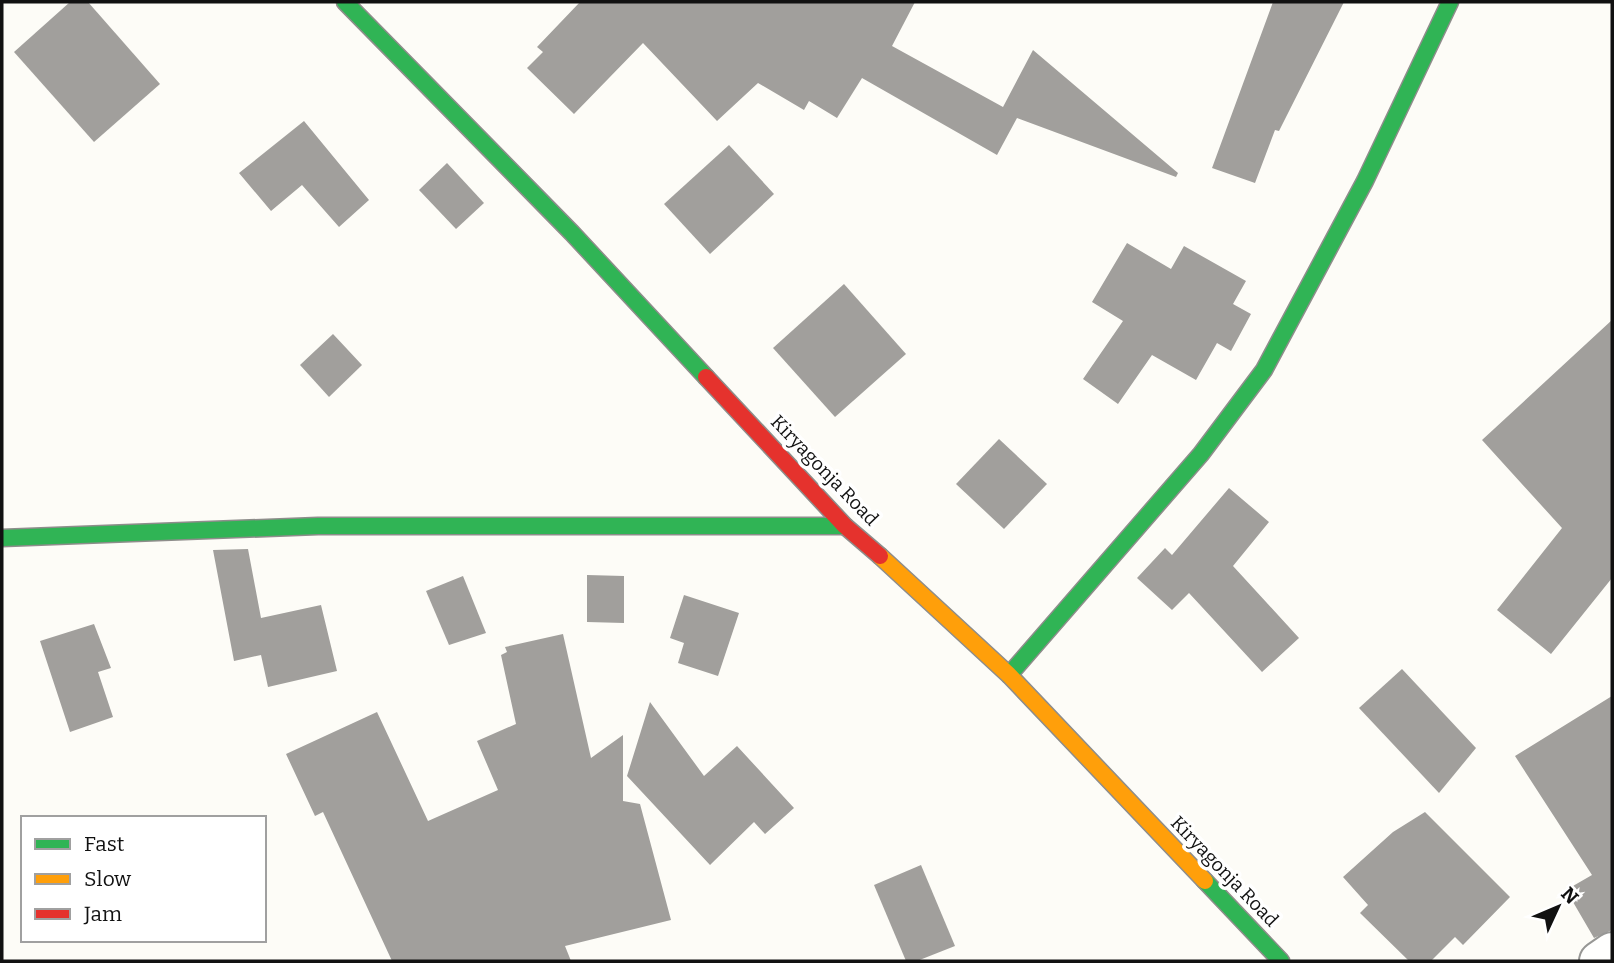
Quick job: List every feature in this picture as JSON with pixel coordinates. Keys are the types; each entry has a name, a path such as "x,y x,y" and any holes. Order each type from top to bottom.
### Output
{"street":[{"name":"Kiryagonja Road","path":"345,2 572,233 845,526 931,601 1009,675 1282,961"},
{"path":"1009,675 1201,454 1265,370 1365,181 1450,2"},
{"path":"2,538 133,530 459,522 845,526"},
{"path":"1599,961 1612,952"}],"building":[{"path":"70,2 88,2 160,84 94,142 14,52"},
{"path":"580,2 915,2 892,46 1003,107 1033,50 1178,173 1176,177 1017,118 997,155 862,78 837,118 809,101 804,110 758,83 717,121 643,43 574,114 527,68 543,52 537,47"},
{"path":"1273,2 1344,2 1279,131 1275,130 1255,183 1212,168"},
{"path":"304,121 369,200 339,227 302,185 271,211 239,173"},
{"path":"729,145 774,194 710,254 664,204"},
{"path":"447,163 484,203 456,229 419,190"},
{"path":"1127,243 1171,269 1184,246 1246,281 1233,304 1251,314 1231,351 1217,343 1196,380 1152,355 1118,404 1083,379 1123,321 1092,302"},
{"path":"844,284 906,354 835,417 773,348"},
{"path":"1612,320 1612,578 1551,654 1497,610 1562,528 1482,440"},
{"path":"333,334 362,365 329,397 300,365"},
{"path":"999,439 1047,484 1004,529 956,484"},
{"path":"1229,488 1269,522 1233,566 1299,638 1262,672 1189,593 1172,610 1137,578 1165,548 1172,555"},
{"path":"248,549 261,618 321,605 337,671 268,687 261,655 234,661 213,550"},
{"path":"587,575 624,576 624,623 587,622"},
{"path":"463,576 486,633 449,645 426,591"},
{"path":"684,595 739,613 718,676 678,663 684,643 670,638"},
{"path":"94,624 111,668 98,672 113,717 70,732 40,641"},
{"path":"563,634 591,758 623,735 623,801 640,804 671,920 565,946 571,961 392,961 323,812 315,816 286,754 377,712 428,821 498,790 477,741 516,724 501,655 507,652 505,647"},
{"path":"1402,669 1476,748 1439,793 1359,708"},
{"path":"1612,696 1612,930 1594,938 1566,890 1592,875 1515,756"},
{"path":"650,702 704,776 737,746 794,808 765,834 754,822 710,865 627,776"},
{"path":"1425,812 1510,897 1463,945 1455,937 1431,961 1409,961 1360,913 1368,905 1343,877 1393,832"},
{"path":"921,865 955,946 917,961 906,961 874,885"}],"traffic: fast":[{"path":"345,2 572,233 706,377"},
{"path":"1009,675 1201,454 1264,370 1365,181 1450,2"},
{"path":"2,538 318,526 845,526"},
{"path":"1205,881 1281,961"}],"traffic: slow":[{"path":"880,556 1009,675 1205,881"}],"traffic: jam":[{"path":"706,377 845,526 880,556"}]}
